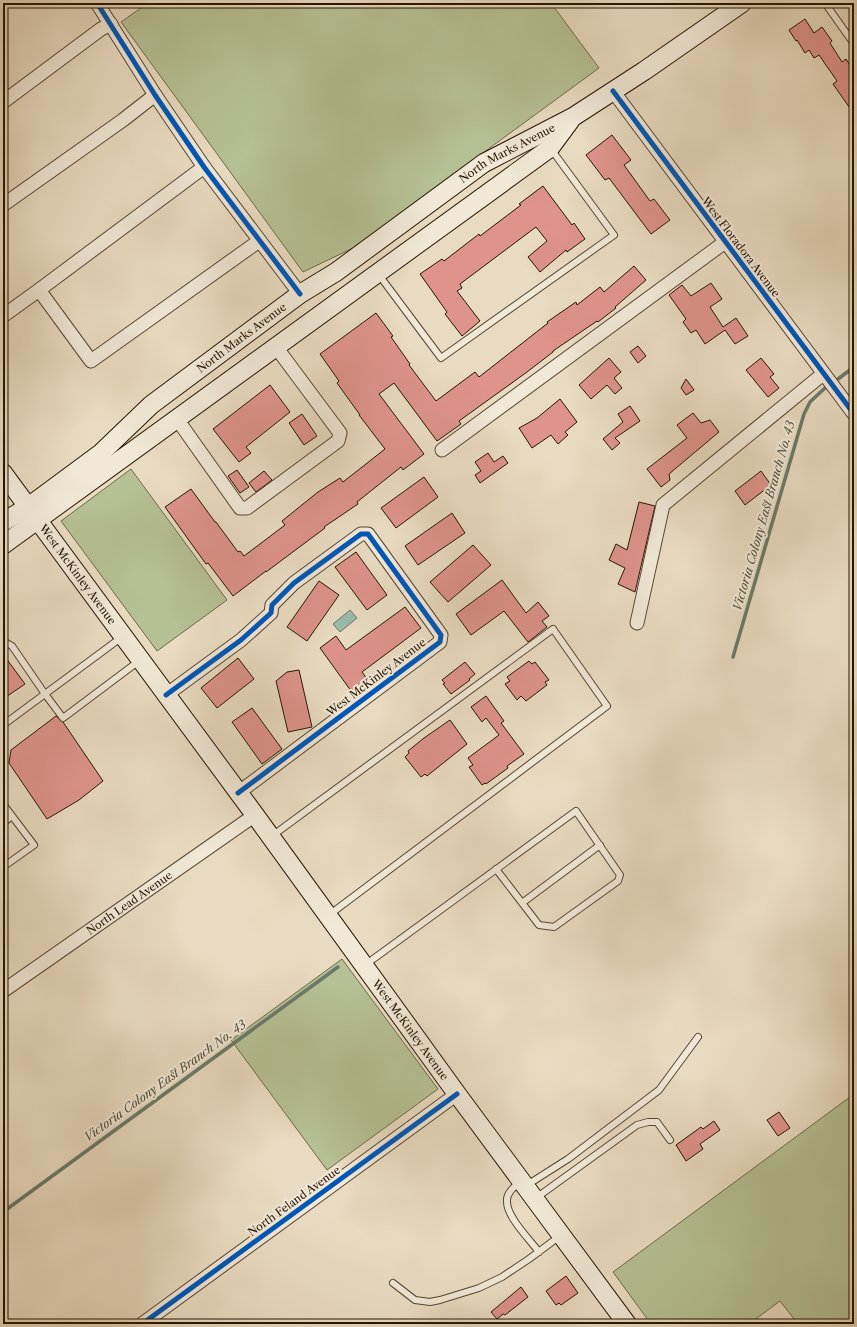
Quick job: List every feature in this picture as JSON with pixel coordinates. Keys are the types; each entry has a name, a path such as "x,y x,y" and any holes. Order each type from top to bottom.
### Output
{"main road":[{"name":"North Marks Avenue","path":"3,545 32,514 106,449 152,404 300,294 336,272 484,163 573,117 710,27 742,3"},
{"name":"North Marks Avenue","path":"3,522 32,514 177,419 550,148 573,117"},
{"name":"West McKinley Avenue","path":"3,473 627,1324"}],"street":[{"path":"97,3 204,167 300,294"},
{"path":"3,102 101,29 110,24"},
{"name":"West Floradora Avenue","path":"613,91 854,414"},
{"path":"3,205 123,120 155,94"},
{"path":"3,316 204,167"},
{"path":"40,290 91,361 260,241"},
{"name":"West Floradora Avenue","path":"442,450 725,242"},
{"path":"177,419 240,508 247,508 338,441 340,433 276,347"},
{"path":"637,623 663,505 824,374"},
{"name":"West McKinley Avenue","path":"166,695 241,640 271,613 272,605 294,583 361,534 368,534 441,635 440,642 238,793"},
{"name":"North Lead Avenue","path":"3,991 255,815"},
{"name":"North Feland Avenue","path":"142,1324 457,1094"}],"lane":[{"path":"825,3 854,44"},
{"path":"378,273 441,358 614,235 550,148"},
{"path":"271,837 552,629 607,706 328,916"},
{"path":"3,725 123,636"},
{"path":"3,640 12,646 63,718 141,660"},
{"path":"3,804 34,845 3,867"},
{"path":"364,966 576,810 620,875 618,881 554,927 539,925 496,869"},
{"path":"3,823 12,816"},
{"path":"522,903 600,846"},
{"path":"527,1189 659,1090 698,1037"},
{"path":"539,1252 509,1212 506,1201 510,1192 527,1189 637,1125 648,1122 657,1122 670,1140"},
{"path":"393,1283 415,1300 430,1302 440,1300 479,1288 502,1277 561,1235"}],"shaded area":[{"path":"148,3 551,3 599,68 353,248 303,272 121,22"},
{"path":"131,469 227,600 157,651 61,521"},
{"path":"350,610 357,618 340,632 333,624"},
{"path":"342,959 438,1089 327,1170 231,1040"},
{"path":"854,1094 854,1324 798,1324 780,1301 749,1324 651,1324 613,1272"}],"building":[{"path":"805,19 814,33 822,27 832,41 830,43 842,62 846,59 854,72 854,114 833,84 837,81 819,55 814,58 809,50 805,53 789,30"},
{"path":"612,135 631,160 624,165 650,201 654,199 670,220 651,234 609,178 605,180 586,155"},
{"path":"543,186 572,225 574,223 585,239 567,252 566,250 540,272 528,257 547,241 536,227 460,284 462,288 457,291 480,321 462,336 445,314 447,312 420,274 442,259 444,261 479,234 480,236 521,205 519,204"},
{"path":"634,266 646,280 615,307 616,308 598,322 597,321 553,351 527,372 459,421 461,424 437,441 394,383 379,394 424,454 403,470 401,467 357,502 358,504 324,527 325,528 233,596 208,563 206,564 165,507 191,489 238,552 240,551 244,556 285,525 282,521 318,492 340,478 343,482 385,449 337,383 339,381 320,354 376,313 393,336 391,337 410,364 409,365 436,401 475,372 479,377 548,323 547,322 576,302 577,305 600,287 604,292"},
{"path":"711,283 722,299 710,307 723,327 736,318 748,336 735,344 725,330 705,344 696,330 691,333 683,322 686,319 669,295 682,285 691,296"},
{"path":"638,346 646,356 638,363 630,352"},
{"path":"609,358 621,372 614,378 622,388 615,394 607,385 591,399 579,385"},
{"path":"761,358 774,374 770,377 779,388 768,397 746,370"},
{"path":"686,379 694,390 686,395 681,388"},
{"path":"270,385 290,412 246,447 251,453 239,462 213,429"},
{"path":"560,399 577,422 565,432 568,435 558,444 551,435 532,448 519,428 537,418"},
{"path":"630,406 640,421 615,438 620,443 612,450 603,439 623,422 618,414"},
{"path":"693,413 701,423 710,420 719,432 669,474 670,480 661,487 647,469 687,438 677,425"},
{"path":"302,414 317,436 304,445 289,423"},
{"path":"488,453 494,462 503,456 508,463 480,483 475,475 481,471 475,462"},
{"path":"237,470 249,487 240,493 228,476"},
{"path":"264,471 272,480 256,492 249,483"},
{"path":"761,471 771,485 745,505 735,491"},
{"path":"424,477 438,497 396,528 381,508"},
{"path":"639,502 655,506 635,592 618,584 625,568 609,560 616,544 627,550"},
{"path":"452,513 465,533 418,565 405,546"},
{"path":"473,545 491,565 448,602 430,582"},
{"path":"356,552 387,595 367,610 335,567"},
{"path":"502,580 526,613 538,602 549,616 542,621 547,627 528,642 504,611 471,635 456,614"},
{"path":"319,581 339,595 307,641 287,627"},
{"path":"405,607 421,628 362,672 370,683 354,695 320,648 336,636 346,650"},
{"path":"3,654 25,684 3,699"},
{"path":"238,658 254,679 217,708 201,688"},
{"path":"529,661 532,664 535,662 549,680 545,682 547,685 526,701 521,696 517,700 505,684 510,681 507,677"},
{"path":"465,662 475,674 469,679 470,680 451,694 443,684 445,683 442,680"},
{"path":"299,670 312,727 288,732 276,681 287,672"},
{"path":"486,696 504,721 501,723 524,754 507,766 508,768 486,784 485,783 482,785 469,767 473,765 468,758 499,735 486,718 482,722 471,707"},
{"path":"252,708 282,749 262,764 232,722"},
{"path":"56,716 63,722 103,781 79,800 47,819 9,763 11,750"},
{"path":"450,720 467,744 427,776 425,774 421,777 405,757 409,753 408,751"},
{"path":"779,1112 790,1128 778,1136 767,1120"},
{"path":"714,1121 720,1130 700,1144 703,1149 686,1161 676,1145 701,1127 703,1129"},
{"path":"566,1276 578,1293 561,1305 559,1303 556,1305 546,1291"},
{"path":"521,1287 528,1297 505,1315 503,1314 497,1319 491,1312"}],"waterway":[{"name":"Victoria Colony East Branch No. 43","path":"838,379 854,367"},
{"name":"Victoria Colony East Branch No. 43","path":"733,657 804,414 810,402 825,388"},
{"name":"Victoria Colony East Branch No. 43","path":"3,1212 338,967"}],"cycle path":[{"path":"97,3 155,95 204,167 300,294"},
{"path":"613,91 854,414"},
{"path":"166,695 241,640 271,613 272,605 294,583 361,534 368,534 441,635 440,642 238,793"},
{"path":"142,1324 457,1094"}]}
